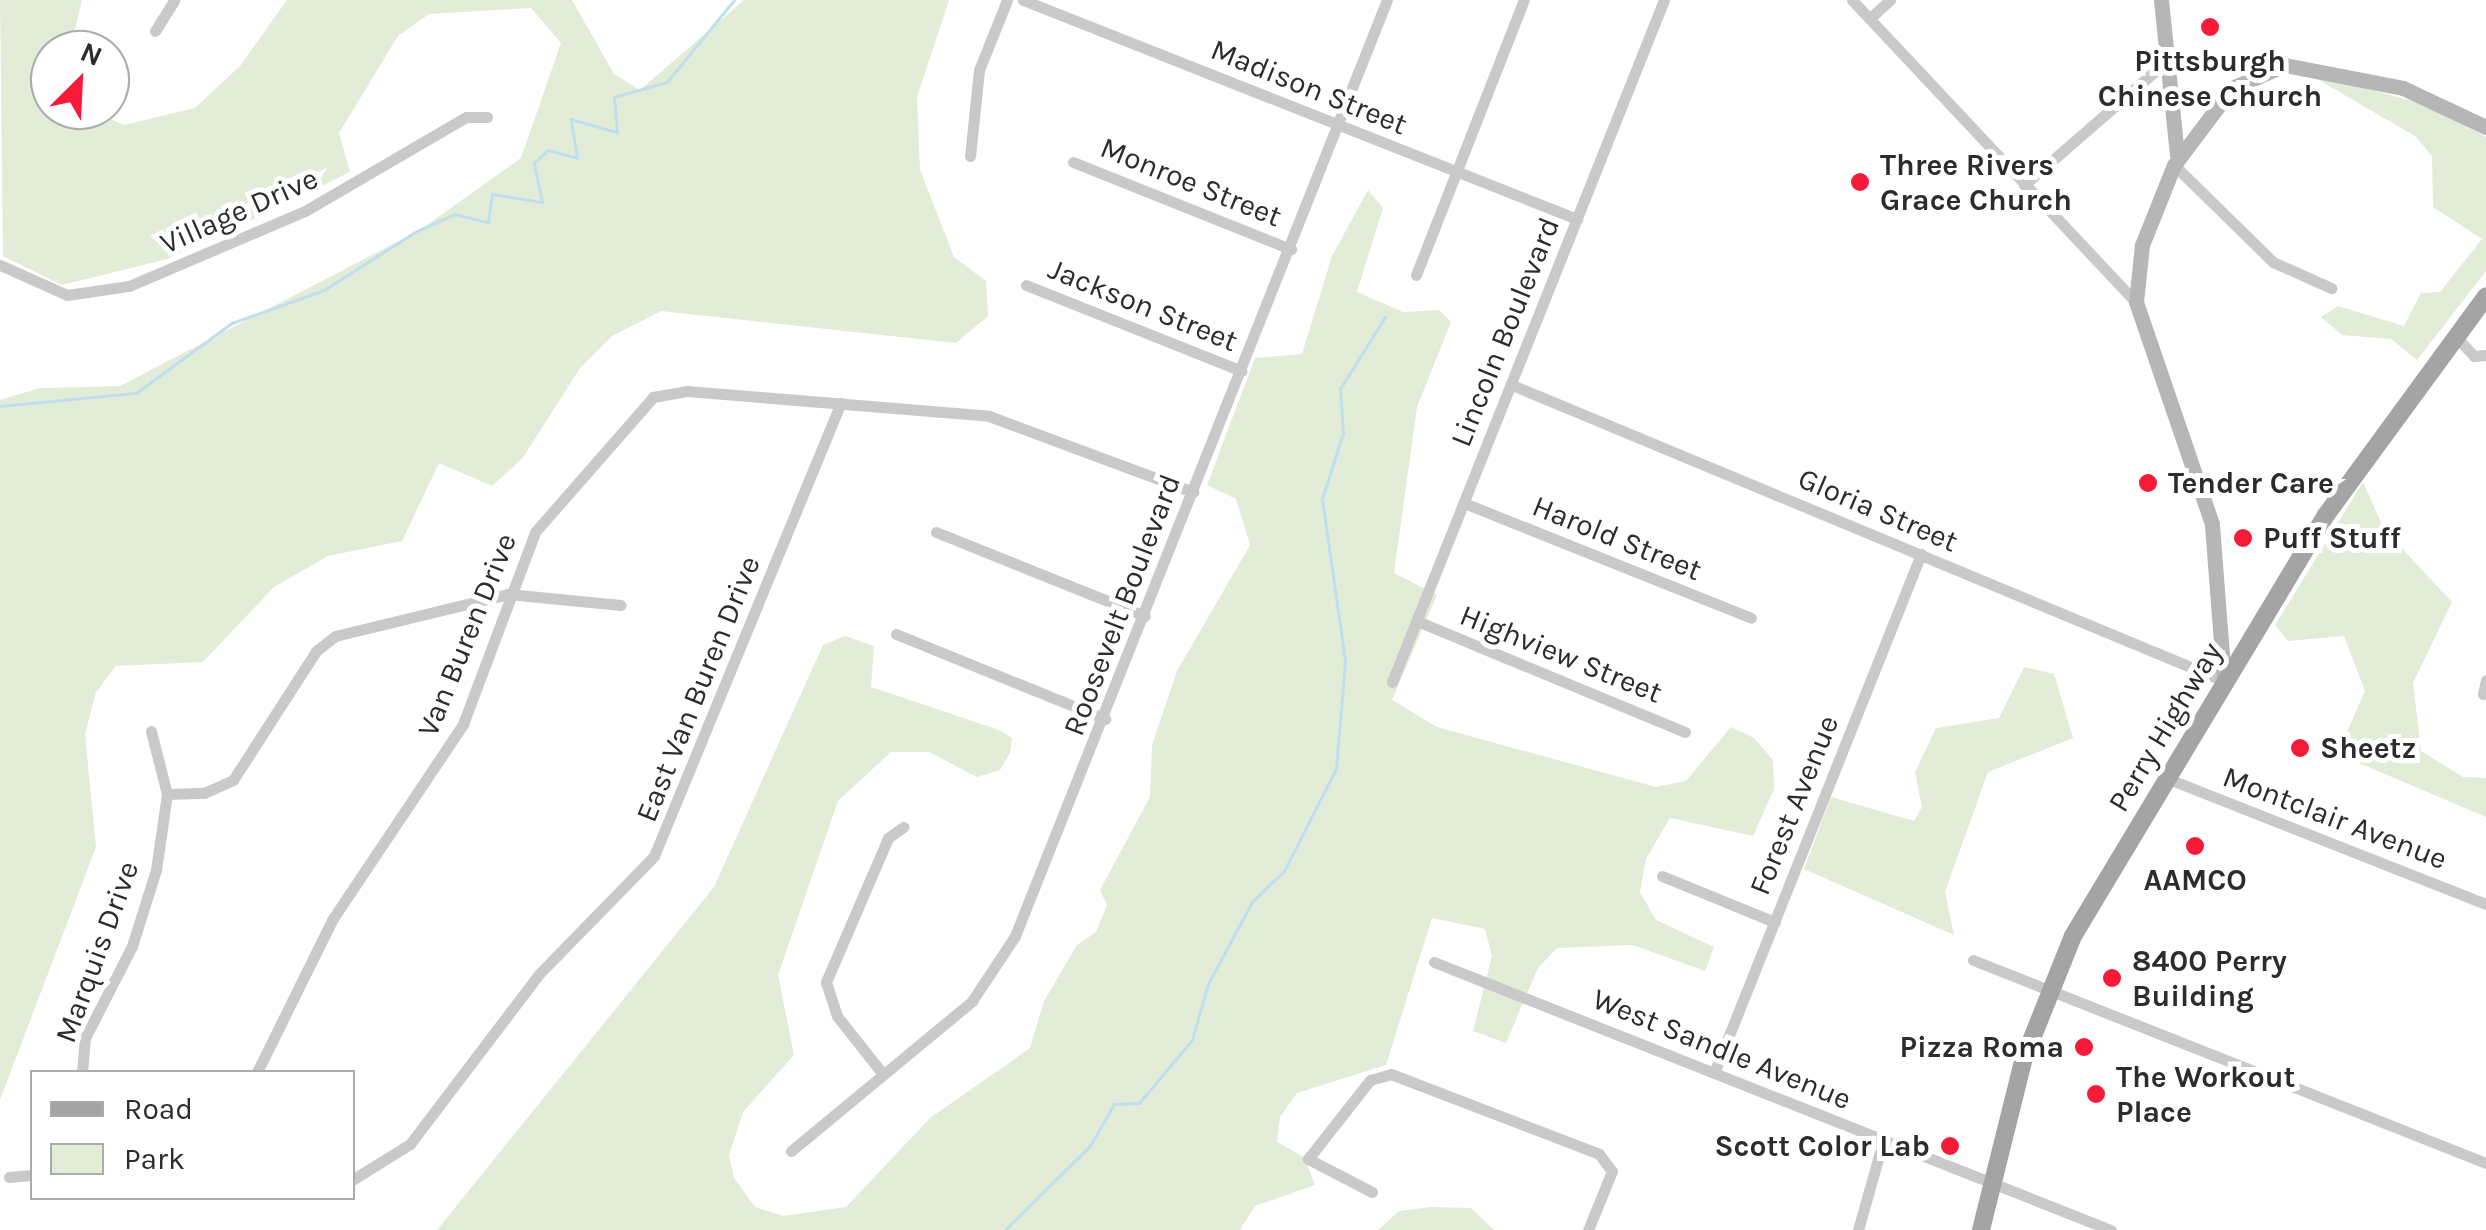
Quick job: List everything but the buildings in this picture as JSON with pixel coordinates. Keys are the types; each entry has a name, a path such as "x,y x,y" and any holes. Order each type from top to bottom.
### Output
{"main road":[{"name":"Perry Highway","path":"1981,1230 2049,990 2166,778 2357,469 2486,296"}],"street":[{"path":"155,31 174,0"},
{"path":"970,156 979,70 1008,0"},
{"name":"Madison Street","path":"1023,0 1577,219"},
{"path":"1416,275 1524,0"},
{"name":"Lincoln Boulevard","path":"1392,682 1664,0"},
{"path":"1852,0 2024,186 2136,297"},
{"path":"1870,18 1890,0"},
{"path":"2161,0 2178,103 2174,165 2273,262 2331,288"},
{"name":"Roosevelt Boulevard","path":"792,1151 972,1001 998,967 1105,719 1339,127 1383,1"},
{"path":"2024,186 2170,58"},
{"path":"2224,682 2212,524 2136,297 2137,272 2174,165 2206,116 2248,76 2301,64 2403,88 2486,128"},
{"path":"2178,103 2206,116"},
{"name":"Village Drive","path":"0,266 67,295 129,286 305,211 466,117 487,117"},
{"name":"Monroe Street","path":"1073,162 1290,249"},
{"name":"Jackson Street","path":"1026,285 1242,371"},
{"path":"2456,339 2483,355"},
{"name":"Gloria Street","path":"1512,385 2224,682"},
{"name":"Van Buren Drive","path":"258,1070 332,920 463,724 534,532 653,397 671,390 1002,418 1193,492"},
{"name":"East Van Buren Drive","path":"355,1178 410,1144 540,972 654,856 842,403"},
{"name":"Harold Street","path":"1464,504 1751,618"},
{"path":"936,532 1145,616"},
{"name":"Forest Avenue","path":"1714,1074 1921,554"},
{"path":"167,794 204,794 242,773 326,641 508,594 620,604"},
{"name":"Highview Street","path":"1417,621 1685,732"},
{"path":"896,634 1105,719"},
{"path":"2483,694 2486,680"},
{"name":"Marquis Drive","path":"82,1070 85,1038 152,888 167,794 152,731"},
{"name":"Montclair Avenue","path":"2166,778 2486,904"},
{"path":"882,1073 837,1016 826,982 888,838 903,827"},
{"path":"1662,876 1774,922"},
{"path":"1973,960 2486,1163"},
{"name":"West Sandle Avenue","path":"1434,962 2111,1230"},
{"path":"1372,1192 1308,1159 1370,1080 1391,1074 1567,1139 1612,1171 1588,1230"},
{"path":"1858,1230 1883,1141"},
{"path":"9,1176 30,1176"}],"green space":[{"path":"0,0 82,0 75,30 30,30 30,130 130,130 130,124 195,108 240,66 287,0 572,0 614,74 640,90 744,0 949,0 917,97 920,170 954,257 986,281 988,316 956,343 661,311 612,336 580,368 522,459 492,486 439,463 402,541 328,556 274,587 203,662 116,666 96,692 85,734 96,847 0,1100 0,400 40,388 120,386 420,230 521,158 561,43 531,8 429,14 398,36 339,133 350,172 239,226 235,217 206,230 210,240 167,259 62,285 3,256"},
{"path":"2305,72 2424,104 2486,137 2486,271 2417,360 2391,339 2342,335 2321,317 2338,306 2404,326 2421,293 2440,292 2482,239 2433,207 2432,156 2415,136"},
{"path":"1368,190 1383,208 1357,292 1403,312 1439,310 1451,322 1417,407 1394,573 1437,595 1392,700 1437,727 1656,787 1686,781 1731,727 1754,738 1773,760 1774,789 1753,836 1670,818 1646,859 1640,892 1656,920 1714,947 1705,971 1633,945 1557,948 1538,968 1506,1043 1473,1031 1492,956 1485,929 1432,918 1386,1065 1297,1093 1280,1117 1277,1142 1304,1157 1315,1185 1255,1206 1240,1230 437,1230 714,887 823,645 845,636 874,646 871,687 999,730 1012,738 1010,753 1000,770 977,777 929,752 891,752 838,801 778,975 794,1055 743,1112 729,1155 734,1178 755,1207 783,1216 846,1207 930,1118 1030,1048 1044,1001 1077,945 1096,932 1107,905 1100,890 1150,797 1152,745 1177,671 1250,545 1236,499 1207,485 1255,358 1302,354 1332,256"},
{"path":"2363,482 2384,529 2452,602 2413,683 2421,751 2463,777 2486,778 2486,817 2345,757 2341,745 2365,691 2344,636 2288,641 2275,625"},
{"path":"2024,667 2054,674 2073,738 1988,772 1945,892 1954,935 1804,869 1831,797 1914,821 1922,807 1915,772 1936,728 1999,718"},
{"path":"1471,1208 1494,1230 1378,1230 1399,1211"}],"waterway":[{"path":"0,406 136,393 232,323 324,290 415,232 455,214 488,222 492,194 542,202 534,163 548,150 577,158 571,119 617,132 614,97 667,82 734,0"},
{"path":"1005,1230 1090,1146 1114,1104 1139,1103 1192,1040 1208,984 1252,902 1284,871 1336,769 1345,661 1322,499 1343,433 1340,389 1385,317"}],"place":[{"name":"Pittsburgh Chinese Church","path":"2210,27"},
{"name":"Three Rivers Grace Church","path":"1860,182"},
{"name":"Tender Care","path":"2148,483"},
{"name":"Puff Stuff","path":"2243,538"},
{"name":"Sheetz","path":"2300,748"},
{"name":"AAMCO","path":"2195,846"},
{"name":"8400 Perry Building","path":"2112,978"},
{"name":"Pizza Roma","path":"2084,1047"},
{"name":"The Workout Place","path":"2096,1094"},
{"name":"Scott Color Lab","path":"1950,1146"}]}
